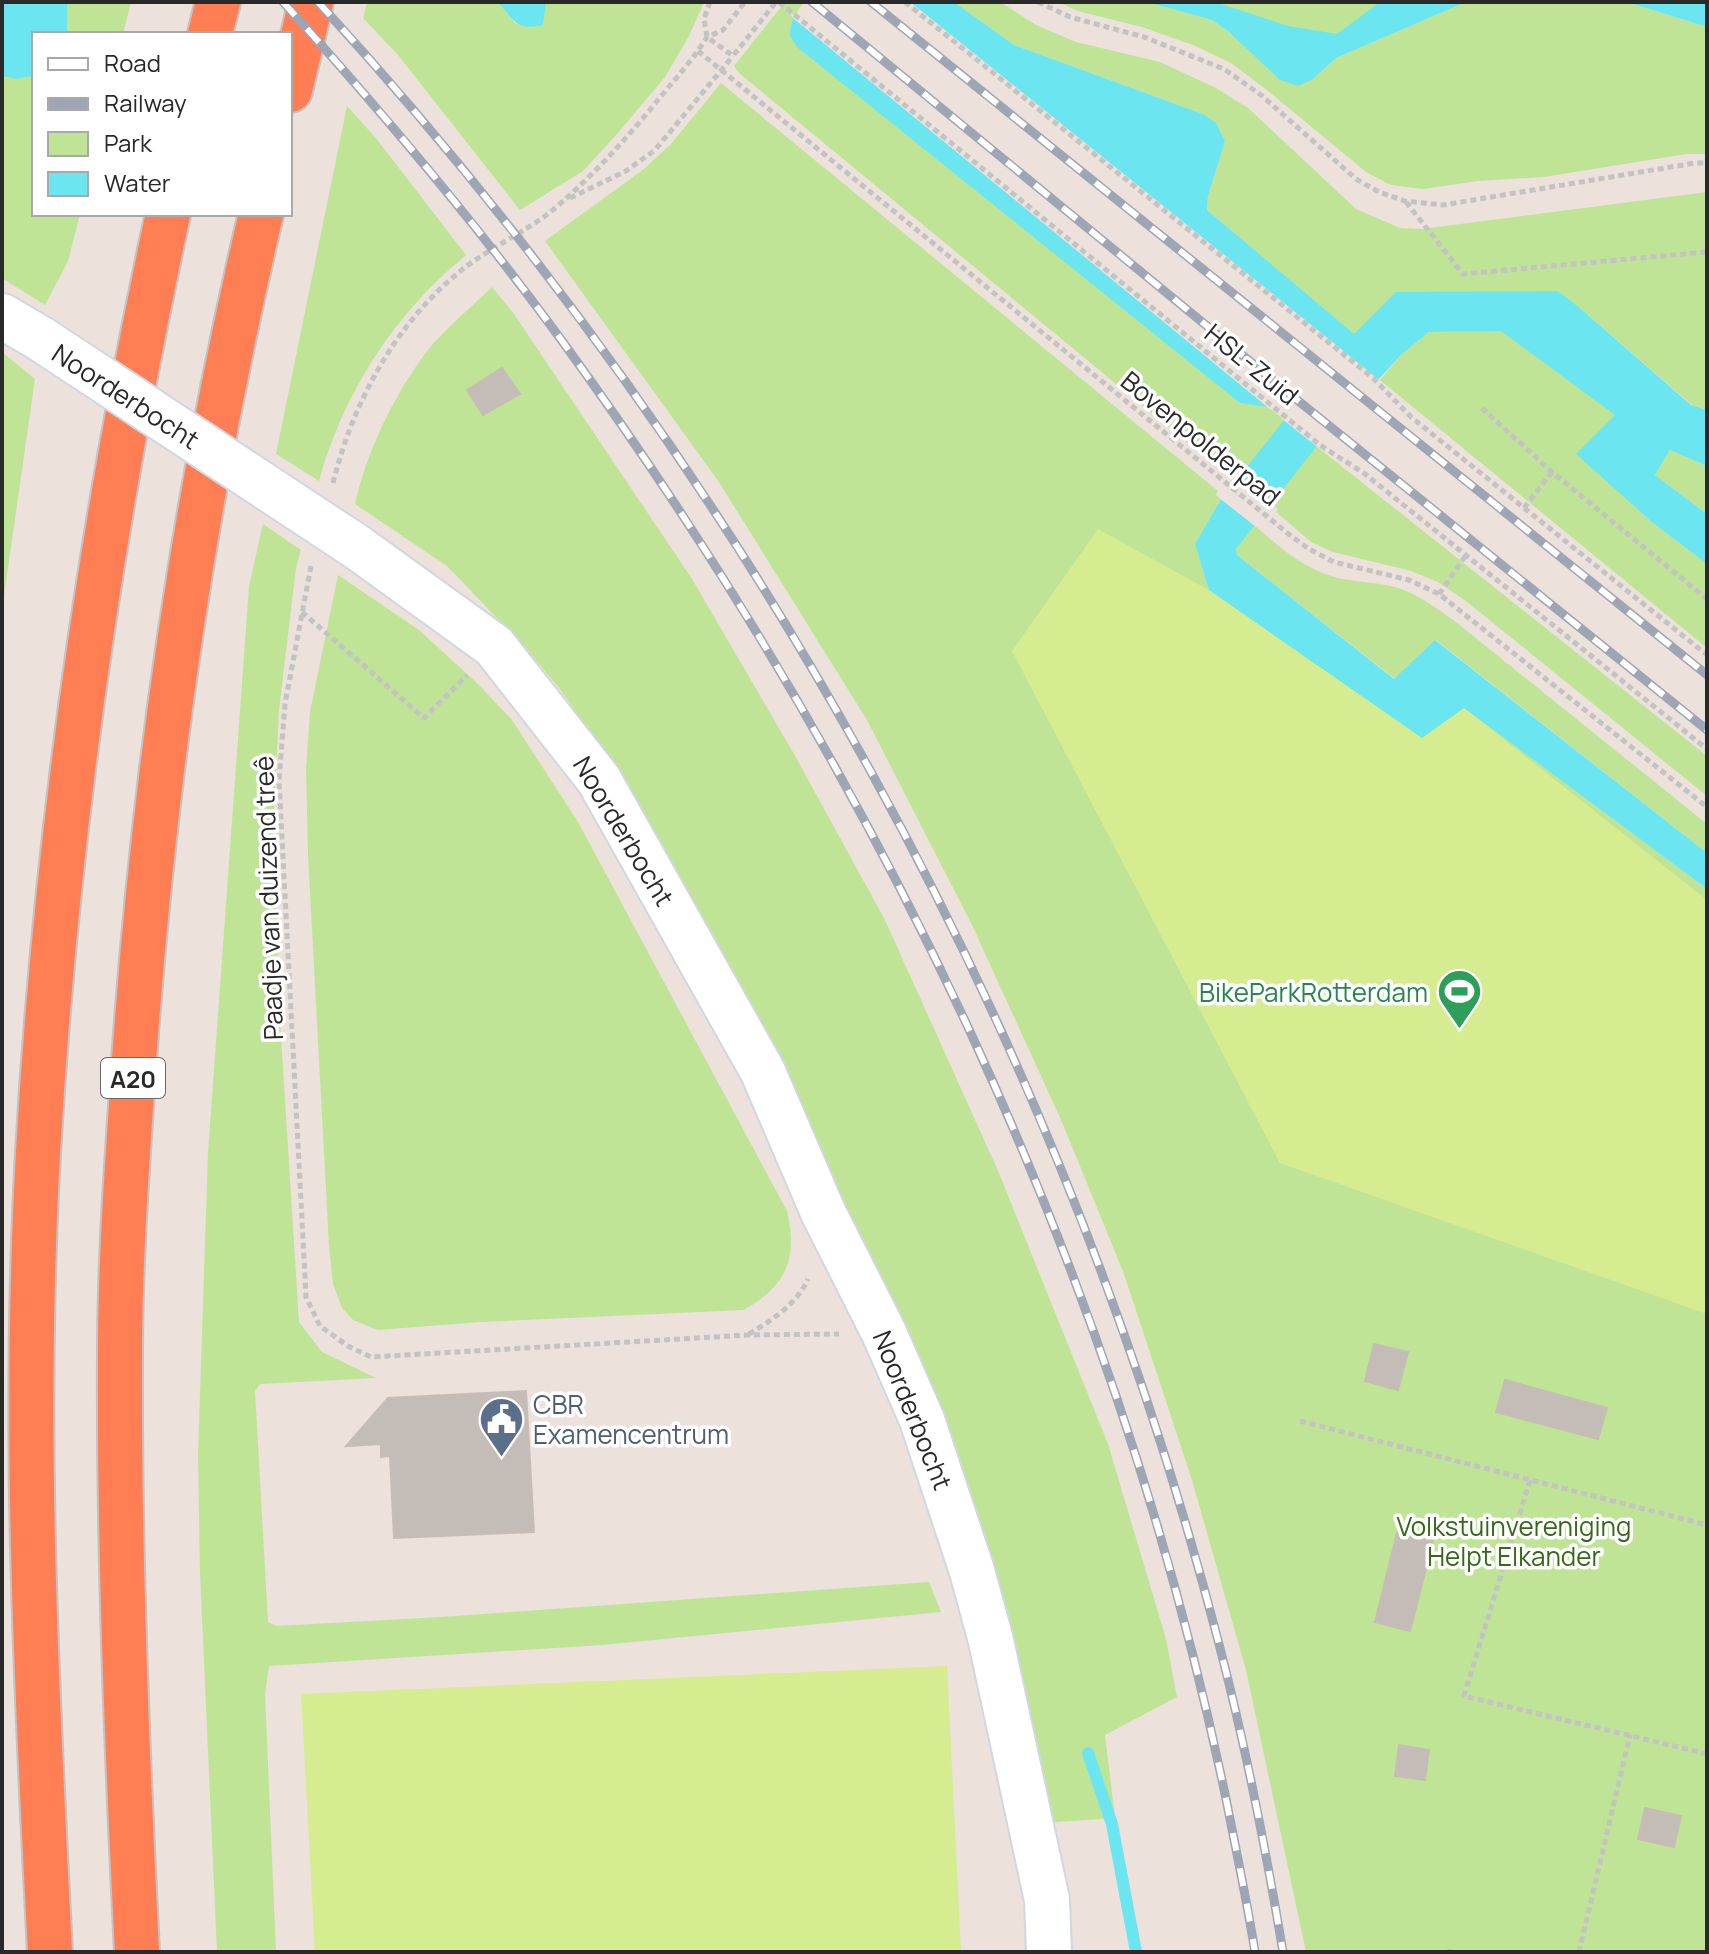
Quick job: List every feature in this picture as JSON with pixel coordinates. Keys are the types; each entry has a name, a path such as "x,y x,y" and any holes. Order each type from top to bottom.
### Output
{"highway":[{"path":"210,32 218,2"},
{"path":"292,82 311,2"},
{"path":"50,1952 33,1574 32,1401 38,1157 47,1014 52,951 99,576 121,442 168,216"},
{"name":"A20","path":"137,1952 126,1737 120,1353 124,1217 138,999 160,787 187,581 261,216"}],"street":[{"name":"Noorderbocht","path":"2,316 357,547 494,646 599,780 763,1072 823,1212 884,1333 922,1420 972,1571 991,1641 1047,1900 1049,1952"}],"path":[{"path":"710,2 704,19 707,37 733,56"},
{"path":"562,202 619,147 707,37 723,30 745,2"},
{"path":"330,492 362,399 374,375 426,303 463,269 562,202 626,171 646,157 777,2"},
{"name":"HSL-Zuid","path":"777,2 1320,445 1349,463 1707,749"},
{"path":"905,2 1364,371 1397,403 1707,655"},
{"path":"1038,2 1070,17 1144,37 1224,69 1261,95 1356,179 1379,192 1405,201 1443,205 1707,163"},
{"name":"Bovenpolderpad","path":"698,51 1309,549 1334,562 1409,580 1439,594 1707,807"},
{"path":"1405,201 1463,274 1707,252"},
{"path":"1482,408 1552,472 1707,599"},
{"path":"1524,508 1552,472"},
{"name":"Paadje van duizend treê","path":"315,553 285,704 279,781 306,1297 320,1326 348,1346 371,1357 748,1335 884,1333"},
{"path":"1439,594 1466,555"},
{"path":"301,612 424,718 465,677"},
{"path":"748,1335 777,1317 803,1290 809,1277"},
{"path":"1300,1421 1707,1525"},
{"path":"1530,1480 1464,1696 1707,1754"},
{"path":"1579,1952 1630,1735"}],"green space":[{"path":"67,2 131,2 124,32 67,32"},
{"path":"367,2 498,2 516,24 546,2 704,2 665,77 617,134 583,171 520,210 398,55 363,18"},
{"path":"785,2 804,2 793,18 789,34 1240,402 1268,407 1286,421 1239,477 1233,473 1229,477 739,73 734,66"},
{"path":"954,2 1000,2 1036,25 1076,42 1160,62 1216,88 1248,108 1356,209 1400,228 1422,229 1707,192 1707,410 1692,405 1581,309 1354,335 1207,210 1208,196 1225,141 1203,114 1014,45"},
{"path":"1058,2 1147,2 1212,20 1313,79 1336,58 1466,2 1627,2 1707,27 1707,154 1686,154 1544,177 1478,181 1423,189 1391,185 1366,172 1231,63 1193,45 1142,27 1078,11"},
{"path":"1177,2 1425,2 1313,60"},
{"path":"2,76 16,79 32,76 32,216 79,216 68,261 45,305 2,278"},
{"name":"Volkstuinvereniging Helpt Elkander","path":"721,83 1218,491 1216,495 1221,499 1195,544 1209,590 1317,665 1463,707 1707,889 1707,1952 1306,1952 1246,1670 1192,1480 1124,1274 1062,1122 972,925 867,720 719,482 545,241 644,169 671,144"},
{"path":"347,106 375,137 466,255 416,302 375,357 342,417 319,481 276,454"},
{"path":"492,287 514,314 692,579 794,754 885,920 999,1173 1108,1444 1166,1639 1177,1697 1105,1735 1115,1818 1042,1823 1009,1673 616,769 559,688 525,647 447,566 355,504 373,446 411,374 437,339"},
{"path":"1501,330 1616,415 1653,523 1707,564 1707,648 1380,380 1401,355 1429,332"},
{"path":"2,352 35,379 2,610"},
{"path":"1316,446 1707,756 1707,796 1466,601 1438,582 1411,571 1333,552 1311,542 1276,512 1278,509 1271,503"},
{"path":"1670,450 1707,466 1707,514 1655,475"},
{"path":"263,524 301,550 296,568 279,710 273,830 280,1020 299,1322 322,1352 376,1378 260,1384 255,1391 268,1622 276,1626 441,1617 929,1582 941,1612 602,1645 269,1666 265,1694 276,1952 217,1952 200,1573 198,1455 208,1153 249,586"},
{"path":"1253,524 1309,567 1339,578 1406,591 1457,623 1707,824 1707,853 1436,640 1395,679 1237,555 1236,549"},
{"name":"BikeParkRotterdam","path":"1098,529 1209,590 1317,665 1463,707 1707,900 1707,1314 1280,1163 1012,651"},
{"path":"338,575 419,630 478,684 512,720 578,822 787,1211 791,1243 786,1269 770,1291 744,1310 480,1322 378,1330 353,1320 342,1308 333,1284 329,1246 306,769 310,712"},
{"path":"947,1666 961,1952 315,1952 301,1694"}],"water":[{"path":"2,2 67,2 67,32 32,32 32,76 16,79 2,76"},
{"path":"498,2 546,2 543,25 521,25"},
{"path":"910,2 954,2 1014,45 1203,114 1216,123 1225,141 1208,196 1207,210 1354,334 1396,292 1558,291 1691,405 1707,410 1707,466 1670,450 1655,475 1707,514 1707,564 1653,523 1576,454 1615,415 1501,331 1429,332 1401,355 1317,446 1236,549 1237,555 1394,679 1435,640 1707,853 1707,889 1464,708 1422,738 1209,590 1195,544 1221,499 1341,349"},
{"path":"1147,2 1215,2 1288,26 1337,34 1380,2 1466,2 1336,58 1313,79 1298,86 1280,80 1212,20"},
{"path":"1627,2 1707,2 1707,27"},
{"path":"793,18 1268,407 1240,403 797,47 789,34"}],"pier":[{"path":"906,2 910,2 1383,383 1320,449 1282,419 1336,350"},
{"path":"793,14 1271,404 1271,410 790,15"},
{"path":"1236,475 1274,505 1256,527 1218,497"}],"building":[{"path":"502,368 520,394 483,415 467,390"},
{"path":"1374,1344 1408,1352 1398,1390 1365,1381"},
{"path":"1505,1380 1607,1408 1598,1439 1496,1412"},
{"path":"526,1391 534,1532 394,1538 390,1456 381,1457 381,1444 346,1446 388,1398"},
{"path":"1397,1533 1433,1541 1410,1631 1375,1622"},
{"path":"1399,1745 1429,1750 1425,1780 1395,1776"},
{"path":"1645,1808 1681,1816 1674,1847 1638,1839"}],"waterway":[{"path":"1088,1753 1112,1824 1136,1952"}],"railway":[{"path":"283,2 428,170 565,345 679,511 786,681 884,857 973,1038 1052,1222 1121,1411 1179,1603 1226,1799 1255,1952"},
{"path":"318,2 473,181 617,370 749,566 870,770 978,981 1072,1198 1153,1420 1220,1648 1255,1799 1283,1952"},
{"path":"812,2 1296,399 1707,730"},
{"path":"871,2 1707,675"}],"place":[{"name":"BikeParkRotterdam","path":"1459,1031"},
{"name":"CBR Examencentrum","path":"502,1458"}]}
